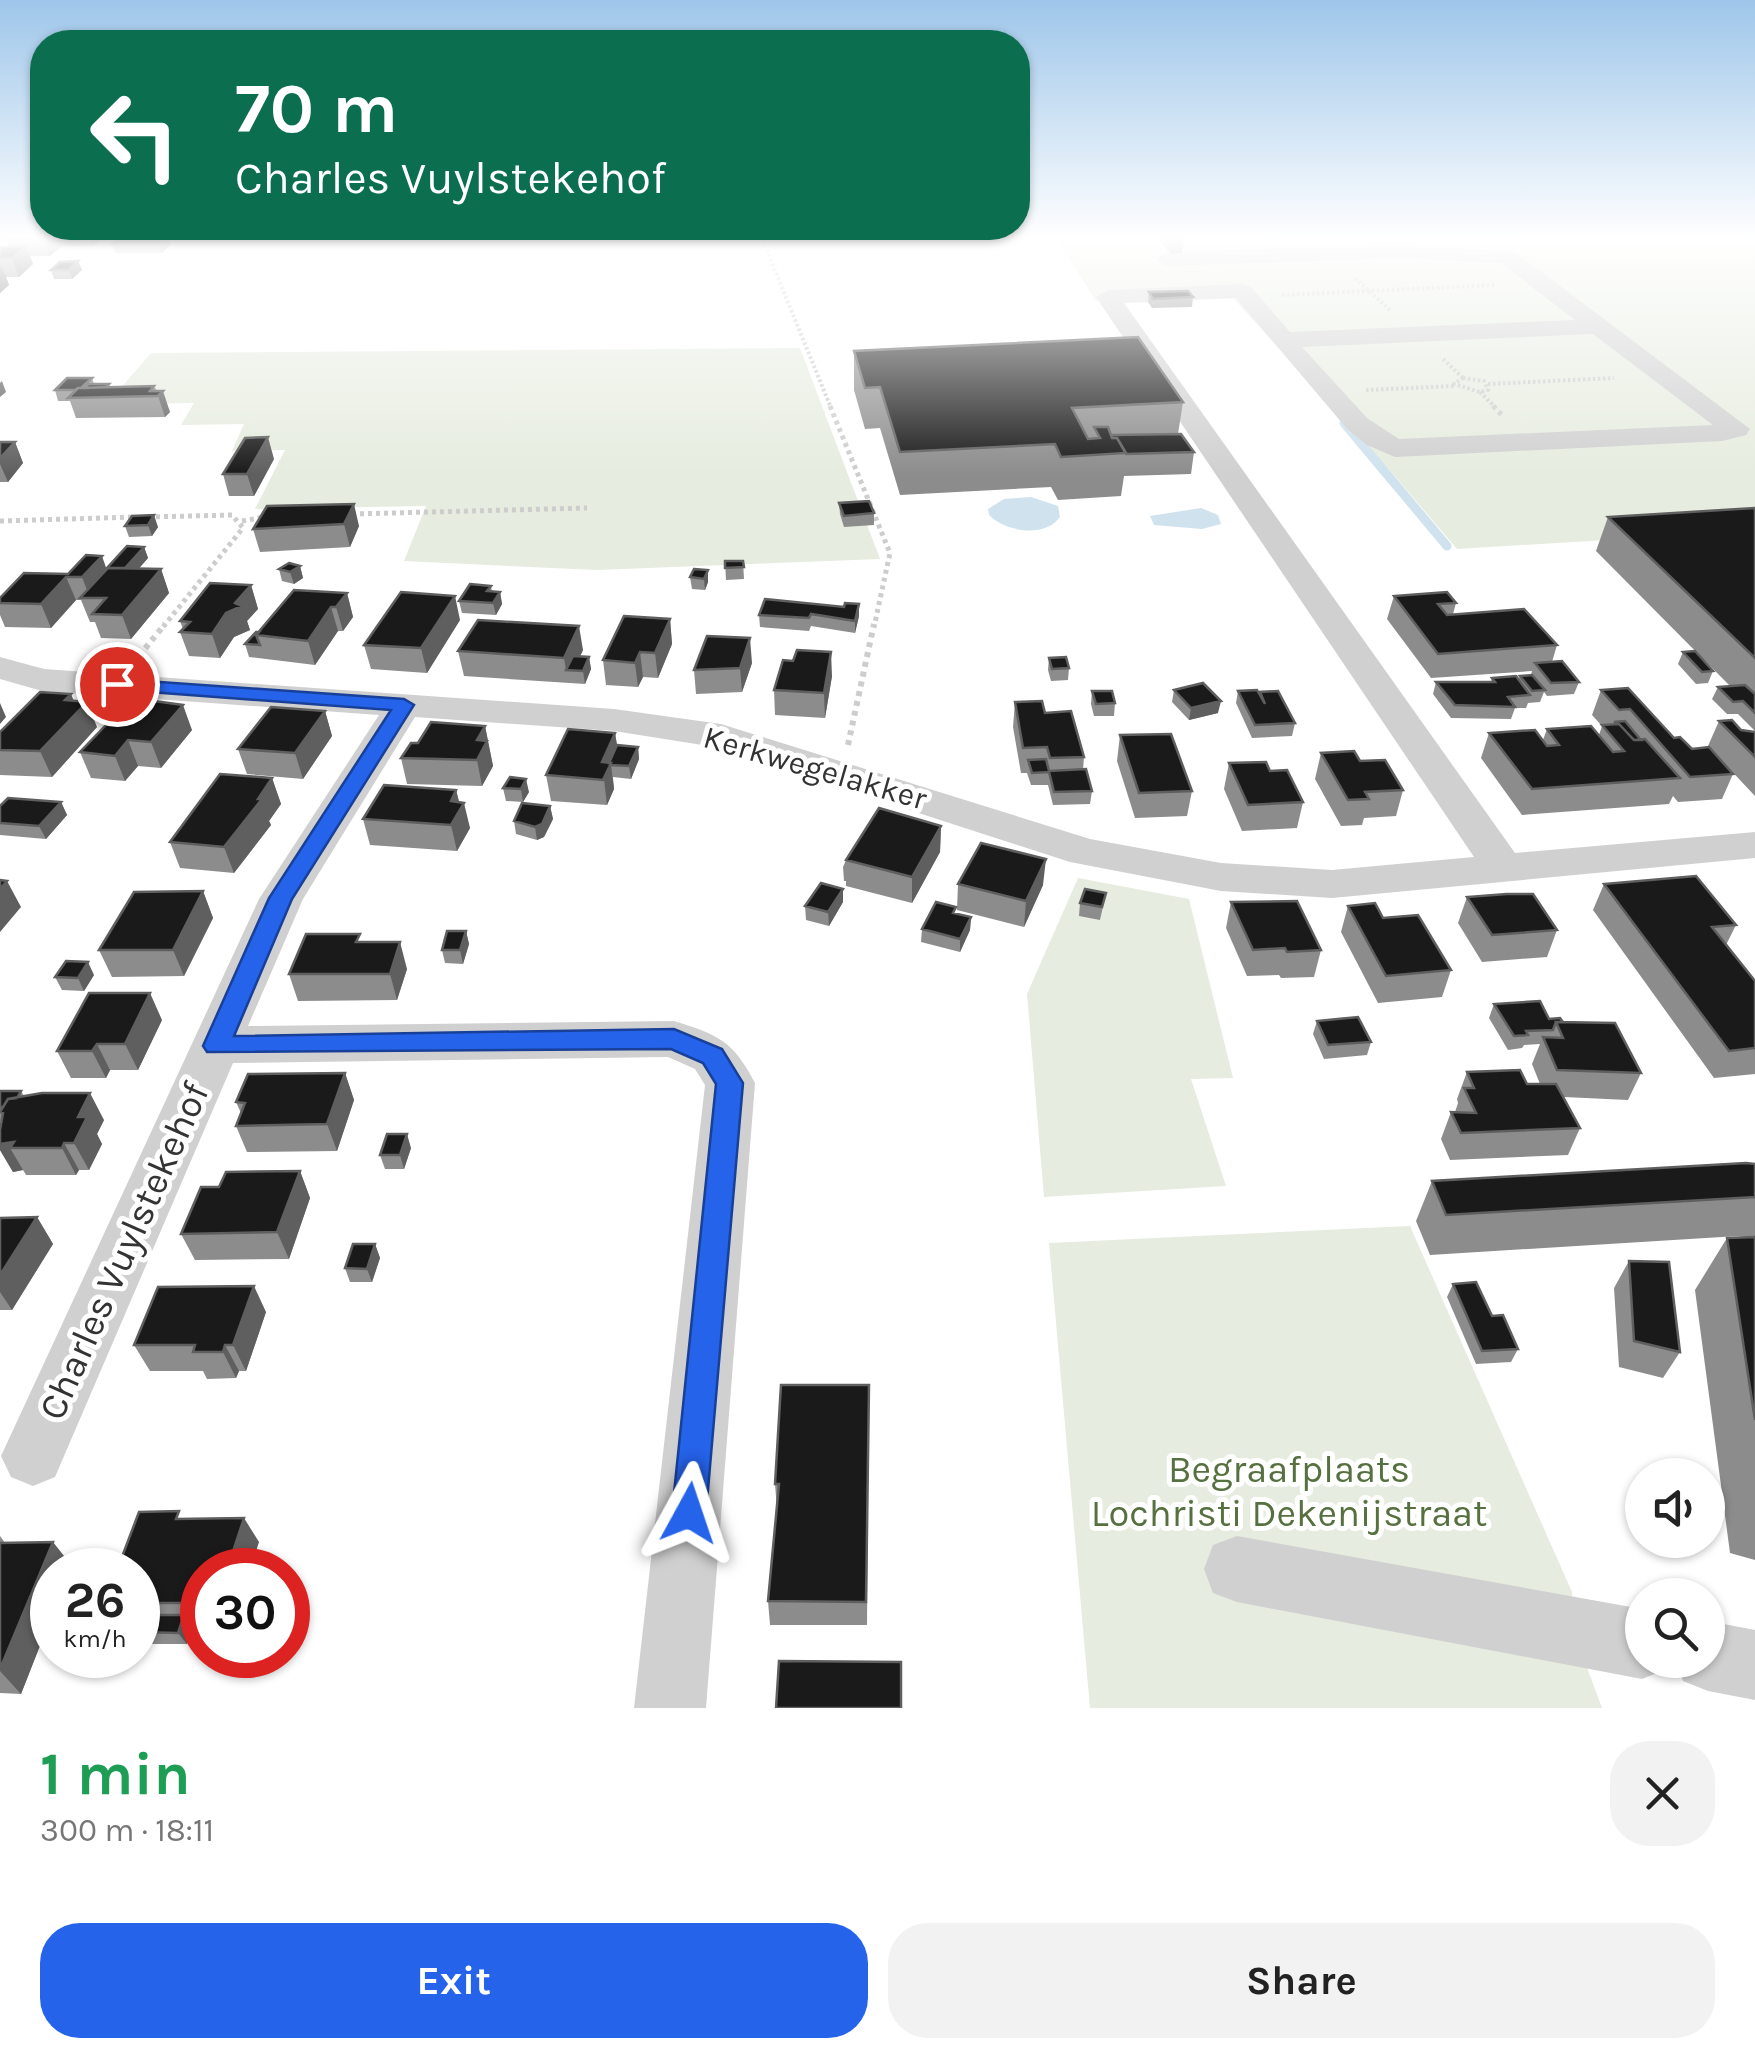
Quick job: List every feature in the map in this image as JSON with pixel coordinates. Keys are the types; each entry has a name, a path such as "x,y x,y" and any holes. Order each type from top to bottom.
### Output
{"street":[{"path":"1122,316 1503,868"},
{"path":"1264,316 1328,392 1379,443 1395,448 1722,433 1736,429 1584,316"},
{"path":"1286,340 1598,326"},
{"name":"Kerkwegelakker","path":"0,668 42,680 614,720 721,736 1084,852 1220,877 1332,884 1755,845"},
{"name":"Charles Vuylstekehof","path":"33,1456 281,898 404,705"},
{"name":"Charles Vuylstekehof","path":"216,1046 674,1039 712,1056 730,1083 670,1708"},
{"path":"1237,1569 1625,1641"},
{"path":"1725,1659 1755,1665"}],"path":[{"path":"793,316 890,553 841,774"},
{"path":"1455,386 1455,380 1463,378 1487,384 1614,378"},
{"path":"1328,392 1455,386 1480,392 1488,390 1487,384"},
{"path":"340,515 588,508"},
{"path":"0,520 232,515 242,522 284,516"},
{"path":"117,684 243,528 242,522"}],"green space":[{"path":"1249,316 1755,316 1755,531 1457,549"},
{"path":"800,348 880,559 596,570 404,561 426,506 255,509 285,450 232,451 244,424 181,425 194,403 107,404 151,353"},
{"path":"1078,878 1189,899 1233,1078 1191,1079 1226,1186 1044,1197 1027,994"},
{"name":"Begraafplaats Lochristi Dekenijstraat","path":"1410,1226 1572,1592 1574,1632 1602,1708 1090,1708 1049,1243"}],"water":[{"path":"1031,497 1058,506 1060,517 1045,528 1025,530 1005,525 989,515 988,509 1004,499"},
{"path":"1201,508 1218,515 1221,524 1202,529 1154,525 1150,516"}],"building":[{"path":"1138,337 1183,402 1072,408 1088,439 1100,438 1094,427 1108,427 1126,453 1061,457 1055,444 900,452 880,387 865,388 854,351"},
{"path":"67,378 92,378 75,390 55,390"},
{"path":"88,384 109,384 86,388"},
{"path":"154,386 150,391 163,391 158,396 68,398 78,388"},
{"path":"1181,434 1194,452 1126,454 1111,435"},
{"path":"268,437 247,474 223,474 245,438"},
{"path":"0,442 15,442 0,458"},
{"path":"869,501 874,513 844,516 839,503"},
{"path":"354,504 344,524 253,529 267,506"},
{"path":"1755,508 1755,658 1608,517"},
{"path":"154,515 148,525 125,526 132,516"},
{"path":"127,546 144,547 125,568 107,568"},
{"path":"86,555 102,556 82,577 66,577 41,604 0,603 0,598 24,573 68,574"},
{"path":"725,561 743,561 744,567 725,568"},
{"path":"289,563 300,566 290,572 279,569"},
{"path":"108,568 161,569 122,615 92,614 106,598 80,598"},
{"path":"694,569 708,570 704,579 690,577"},
{"path":"210,583 251,585 235,603 242,606 226,613 212,634 180,632 190,622 180,621"},
{"path":"470,584 491,586 487,591 500,592 493,603 459,601"},
{"path":"294,590 347,593 336,607 331,607 308,641 256,635"},
{"path":"401,592 455,596 421,648 364,645"},
{"path":"1447,592 1456,603 1438,604 1447,615 1524,609 1557,645 1438,654 1394,596"},
{"path":"765,599 844,607 845,603 859,604 855,621 811,614 809,618 759,615"},
{"path":"624,616 670,619 655,653 640,652 635,663 603,660"},
{"path":"478,620 579,626 564,658 458,651"},
{"path":"256,632 260,645 245,644"},
{"path":"707,636 750,638 740,668 694,670"},
{"path":"797,650 831,652 824,693 774,690 783,660 793,661"},
{"path":"1695,651 1713,671 1702,672 1683,652"},
{"path":"573,656 589,657 583,671 566,670"},
{"path":"1066,657 1069,668 1052,669 1049,658"},
{"path":"1562,661 1579,682 1551,683 1535,663"},
{"path":"1532,675 1545,690 1532,691 1520,676"},
{"path":"1516,676 1530,695 1508,697 1515,707 1455,705 1436,682 1495,682 1492,678"},
{"path":"1203,683 1221,701 1191,708 1174,690"},
{"path":"1745,685 1755,694 1755,713 1743,701 1733,702 1718,687"},
{"path":"1628,688 1674,738 1680,737 1692,749 1709,747 1733,774 1690,777 1630,709 1619,710 1601,690"},
{"path":"1257,690 1265,704 1260,692 1278,691 1295,723 1255,725 1238,691"},
{"path":"1092,691 1112,691 1115,703 1096,704"},
{"path":"40,692 71,694 65,700 87,702 40,751 0,750 0,732"},
{"path":"132,698 183,705 151,742 128,740 115,756 80,752"},
{"path":"1042,701 1045,713 1071,711 1084,757 1050,758 1047,747 1023,748 1015,702"},
{"path":"271,707 325,711 295,753 238,749"},
{"path":"1732,720 1741,730 1755,732 1755,757 1719,721"},
{"path":"1625,721 1641,740 1634,740 1614,722"},
{"path":"431,722 485,726 477,740 487,741 477,760 401,758 411,743 418,743"},
{"path":"1619,724 1634,740 1645,739 1680,778 1532,789 1489,733 1535,730 1547,746 1559,745 1547,729 1591,726 1613,752 1624,751 1602,725"},
{"path":"568,729 615,733 602,762 611,763 603,780 546,775"},
{"path":"1171,734 1192,791 1139,793 1120,735"},
{"path":"617,745 638,747 629,766 610,765"},
{"path":"1354,751 1360,761 1385,760 1403,790 1365,792 1369,799 1348,800 1321,753"},
{"path":"1046,759 1049,771 1086,769 1092,791 1054,792 1049,772 1032,773 1028,760"},
{"path":"1266,762 1270,771 1287,770 1303,802 1248,805 1229,763"},
{"path":"220,774 272,778 258,799 262,799 224,847 170,842"},
{"path":"510,777 526,779 521,789 503,788"},
{"path":"384,785 456,790 451,801 464,803 451,825 363,819"},
{"path":"8,798 61,802 39,826 0,823 0,806"},
{"path":"522,803 550,806 542,824 535,827 514,821"},
{"path":"879,808 941,826 912,877 846,860"},
{"path":"981,843 1046,859 1026,901 958,884"},
{"path":"1696,876 1736,925 1712,927 1755,981 1755,1048 1729,1051 1604,884"},
{"path":"821,883 843,889 828,912 805,906"},
{"path":"1085,889 1106,893 1102,907 1080,903"},
{"path":"203,891 173,950 99,950 134,892"},
{"path":"1533,894 1557,930 1492,935 1467,897"},
{"path":"1297,901 1321,950 1253,950 1231,902"},
{"path":"936,902 956,907 953,913 971,917 960,939 922,929"},
{"path":"1375,903 1383,918 1418,915 1451,970 1386,976 1348,906"},
{"path":"447,931 466,931 460,950 442,950"},
{"path":"306,934 360,934 356,942 400,942 390,974 289,974"},
{"path":"66,961 88,962 78,978 55,977"},
{"path":"89,993 150,993 125,1044 97,1044 92,1051 57,1051"},
{"path":"1540,1001 1549,1019 1560,1018 1563,1022 1556,1022 1553,1030 1526,1031 1528,1035 1514,1036 1494,1004"},
{"path":"1358,1017 1371,1042 1328,1045 1317,1021"},
{"path":"1556,1022 1615,1023 1641,1073 1557,1070 1543,1037 1563,1038"},
{"path":"1520,1070 1527,1084 1556,1084 1580,1128 1461,1133 1451,1112 1476,1113 1464,1088 1474,1088 1467,1072"},
{"path":"345,1073 327,1124 236,1126 245,1103 236,1102 248,1074"},
{"path":"0,1091 21,1091 17,1098 8,1099 0,1107"},
{"path":"42,1093 90,1093 78,1117 87,1117 74,1143 64,1143 62,1148 10,1148 14,1142 0,1144 0,1112 8,1099"},
{"path":"387,1134 407,1134 400,1155 380,1155"},
{"path":"1755,1164 1755,1197 1446,1215 1432,1181"},
{"path":"300,1171 277,1232 181,1234 201,1187 219,1187 226,1172"},
{"path":"37,1217 0,1275 0,1218"},
{"path":"1755,1237 1755,1420 1727,1238"},
{"path":"353,1244 375,1244 367,1269 345,1268"},
{"path":"1629,1261 1669,1262 1680,1352 1634,1341"},
{"path":"1476,1282 1492,1316 1503,1315 1518,1349 1482,1351 1453,1284"},
{"path":"254,1286 233,1345 225,1345 223,1352 193,1352 195,1345 134,1345 158,1287"},
{"path":"781,1385 869,1385 866,1602 768,1601 779,1484 775,1484"},
{"path":"179,1511 176,1519 244,1518 234,1548 180,1548 180,1603 160,1603 160,1548 125,1548 139,1512"},
{"path":"53,1542 50,1548 30,1548 30,1597 0,1669 0,1543"},
{"path":"160,1615 180,1615 178,1633 160,1633"},
{"path":"779,1661 901,1662 901,1708 776,1708"}],"waterway":[{"path":"1344,423 1447,546"}],"route":[{"path":"117,684 404,705 281,898 216,1046 674,1039 712,1056 730,1083 689,1513"}]}
